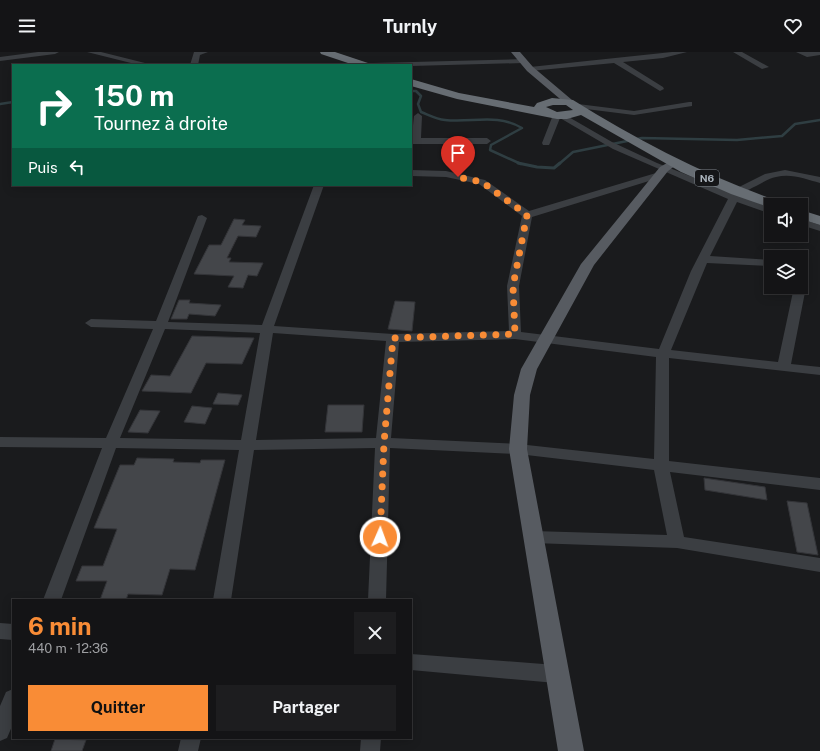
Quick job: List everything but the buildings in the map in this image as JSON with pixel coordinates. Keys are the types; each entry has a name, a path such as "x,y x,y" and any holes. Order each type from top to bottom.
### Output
{"highway":[{"path":"325,52 361,64"},
{"name":"N6","path":"412,82 457,96 496,104 554,107 576,106 641,144 666,169 735,195 764,202"},
{"path":"554,107 576,113 576,106"},
{"name":"N6","path":"554,107 609,125"},
{"path":"808,216 820,220"}],"main road":[{"path":"515,52 530,69 554,107"},
{"path":"571,751 556,674 518,449 522,395 529,369 588,264 666,169"}],"street":[{"path":"0,59 55,52"},
{"path":"92,52 145,64"},
{"path":"530,69 663,56 683,52"},
{"path":"737,52 765,67"},
{"path":"800,52 807,55 820,53"},
{"path":"194,64 198,53"},
{"path":"410,64 523,61"},
{"path":"616,61 660,89"},
{"path":"576,106 634,113 688,104"},
{"path":"546,143 554,107 614,146 666,169"},
{"path":"418,116 414,141 487,141"},
{"path":"527,215 666,169"},
{"path":"676,542 661,465 663,354 703,259 735,195 778,172 796,172 820,179"},
{"path":"412,173 446,174 482,182 527,215"},
{"path":"222,599 249,445 267,329 319,186"},
{"path":"735,195 764,208"},
{"path":"515,334 513,286 527,215"},
{"path":"52,599 111,443 161,325 202,218"},
{"path":"808,224 820,228"},
{"path":"703,259 764,262"},
{"path":"783,368 799,294"},
{"path":"91,323 267,329 393,338 515,334 544,340 820,371"},
{"path":"377,599 384,443 393,338"},
{"path":"0,442 249,445 384,443 518,449 820,484"},
{"path":"533,537 676,542 820,565"},
{"path":"0,631 12,632"},
{"path":"412,662 556,674"},
{"path":"0,730 12,700"},
{"path":"188,751 191,739"},
{"path":"370,751 371,739"}],"waterway":[{"path":"412,91 416,91 421,96 418,104 421,112 436,118 455,121 503,121 513,123 522,128 491,145 490,150 519,163"},
{"path":"0,104 12,102"},
{"path":"559,164 573,152 642,138 737,140 782,136 795,124 820,120"},
{"path":"519,163 537,167 554,168 560,163"}],"route":[{"path":"380,537 384,443 393,338 515,334 513,286 527,215 482,182 458,177"}]}
